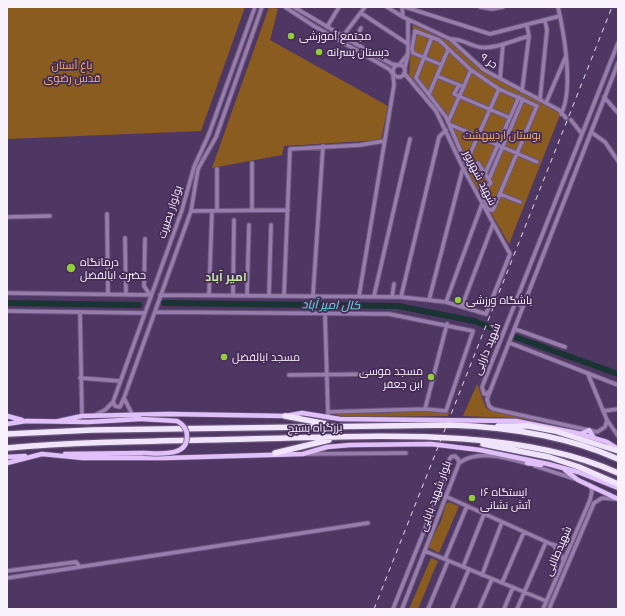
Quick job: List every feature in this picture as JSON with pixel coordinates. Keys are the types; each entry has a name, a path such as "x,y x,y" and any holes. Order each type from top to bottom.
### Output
{"highway":[{"path":"285,416 339,426"},
{"name":"بزرگراه بسیج","path":"7,434 92,430 424,424 472,426 553,438 605,453 618,459"},
{"path":"472,426 528,426 555,431 618,450"},
{"path":"275,453 341,437"},
{"name":"بزرگراه بسیج","path":"7,448 55,444 341,437 424,438 514,444 582,458 618,473"},
{"path":"471,440 497,448 549,457 579,467 618,484"}],"main road":[{"path":"59,421 82,416 132,414 285,416 302,413 328,414 340,419 516,421 581,434 607,442 618,450"},
{"path":"7,416 26,421"},
{"path":"7,424 26,421 88,422 141,419 177,421 181,423 187,433 185,444 177,452 143,454 42,454 7,457"},
{"path":"581,434 589,430 594,438"},
{"path":"7,464 42,454 83,458 165,458 275,453 303,454 337,446 431,444 485,451 562,467 618,488"},
{"path":"527,463 562,467 578,480 618,500"}],"street":[{"name":"بولوار بصیرت","path":"113,402 173,232 194,167 204,148 255,7"},
{"name":"بولوار بصیرت","path":"124,398 190,211 198,169 216,137 262,7"},
{"path":"285,7 314,26 389,69 398,77"},
{"path":"294,7 327,28 392,64 399,64 405,67"},
{"path":"327,28 339,7"},
{"path":"343,36 365,7"},
{"name":"حر ۹","path":"387,7 408,20 450,39 477,65 500,79 559,110 566,118"},
{"path":"403,17 403,7 484,33 500,33 560,16"},
{"path":"480,7 492,9 504,7"},
{"path":"558,7 566,55 566,99 561,114"},
{"path":"361,13 408,44"},
{"path":"394,84 398,77 404,73 408,54 408,20"},
{"path":"540,99 547,30 545,21"},
{"path":"522,91 529,36 527,26"},
{"path":"354,42 361,28"},
{"path":"432,37 424,57 416,78 449,123 468,168 478,163 492,183 481,192 490,210 493,210 537,106 499,89 471,70 439,40 432,37 415,31 412,49 413,53 424,57 442,65"},
{"path":"450,39 459,39 478,47 488,48 529,36"},
{"name":"شهید دارایی","path":"618,43 482,387 484,394 490,391 510,343 618,63"},
{"path":"500,79 504,44"},
{"path":"429,94 448,50"},
{"path":"359,296 394,84 394,68 408,54"},
{"path":"546,103 566,55"},
{"path":"449,123 471,70"},
{"name":"شهید شهریور","path":"404,73 436,111 463,168 510,254 486,314 462,306"},
{"path":"437,76 464,87"},
{"path":"459,85 454,94 510,118"},
{"path":"466,163 499,89"},
{"path":"604,97 618,113"},
{"path":"488,179 510,118 521,98"},
{"path":"485,174 500,146 521,98"},
{"path":"218,109 225,111"},
{"path":"571,120 582,134"},
{"path":"449,123 537,162"},
{"path":"401,297 439,137 446,130"},
{"path":"591,132 605,142 618,161"},
{"path":"374,296 410,139"},
{"path":"284,295 290,149 360,145 384,141"},
{"path":"312,295 323,146"},
{"path":"252,163 252,210"},
{"path":"430,300 463,168"},
{"path":"217,170 217,211"},
{"path":"500,194 520,202"},
{"path":"446,302 482,204"},
{"path":"190,211 288,210"},
{"path":"209,295 212,211"},
{"path":"107,214 108,294"},
{"path":"7,217 50,216"},
{"path":"233,295 234,220"},
{"path":"160,295 374,296 430,300 462,306 493,224"},
{"path":"247,295 249,225"},
{"path":"269,295 272,225"},
{"path":"173,232 182,235"},
{"path":"125,238 126,294"},
{"path":"146,239 144,286 150,295"},
{"path":"392,297 394,284"},
{"path":"7,292 150,295"},
{"path":"517,300 520,305 525,303"},
{"path":"7,311 144,313"},
{"path":"155,312 195,311 389,314 447,324 473,331 446,410 425,409 328,414 325,314"},
{"path":"80,312 80,378 82,416"},
{"path":"425,409 447,324"},
{"path":"515,329 566,347"},
{"path":"510,343 618,385"},
{"path":"289,375 385,374"},
{"path":"588,374 607,420 618,436"},
{"path":"80,378 120,381"},
{"path":"490,391 487,399 489,406 493,409 597,432 605,427 607,420"},
{"path":"95,416 105,410 113,402 115,406 120,407 124,398"},
{"path":"124,398 132,414"},
{"path":"603,411 618,409"},
{"path":"303,454 406,453"},
{"path":"459,463 466,458 476,455 487,456 527,463 578,480"},
{"name":"بلوار شهید بابایی","path":"393,609 446,476 449,460 451,457 455,456 459,463 402,609"},
{"path":"590,485 592,491 590,500 593,499 594,503 602,498 618,500"},
{"path":"446,496 551,544 561,547 571,544"},
{"name":"شهیدطالبی","path":"543,609 590,500"},
{"name":"شهیدطالبی","path":"549,609 594,503"},
{"path":"428,609 468,506"},
{"path":"463,567 484,514"},
{"path":"482,575 502,522"},
{"path":"7,578 368,523"},
{"path":"502,583 524,532"},
{"path":"518,609 546,542"},
{"path":"551,544 562,556 562,564"},
{"path":"425,551 546,601"},
{"path":"7,571 76,562 80,567"},
{"path":"452,609 469,569"},
{"path":"558,574 563,576"},
{"path":"480,609 492,579"},
{"path":"504,609 513,587"}],"green space":[{"name":"باغ آستان قدس رضوی","path":"7,7 245,7 201,131 7,139"},
{"path":"269,7 278,9 270,40 388,106 381,140 284,146 282,155 212,168"},
{"name":"بوستان اردیبهشت","path":"413,25 450,42 479,69 560,115 509,244 468,173 443,116 409,75"},
{"path":"477,384 486,408 492,411 552,424 514,418 463,416"},
{"path":"449,412 448,416 341,417 335,413"},
{"path":"449,502 459,506 439,553 428,547 441,521 446,504"},
{"path":"431,558 438,561 418,609 409,609"}],"waterway":[{"name":"کال امیر آباد","path":"7,303 139,305"},
{"name":"کال امیر آباد","path":"164,303 398,306 474,321 495,329"},
{"path":"515,337 618,374"}],"railway":[{"path":"374,609 612,7"}],"place":[{"name":"مجتمع آموزشی","path":"291,36"},
{"name":"دبستان پسرانه","path":"319,52"},
{"name":"درمانگاه حضرت ابالفضل","path":"71,268"},
{"name":"باشگاه ورزشی","path":"458,300"},
{"name":"مسجد ابالفضل","path":"224,357"},
{"name":"مسجد موسی ابن جعفر","path":"431,377"},
{"name":"ایستگاه ۱۶ آتش نشانی","path":"472,498"}],"district":[{"name":"امیر آباد","path":"226,277"}]}
